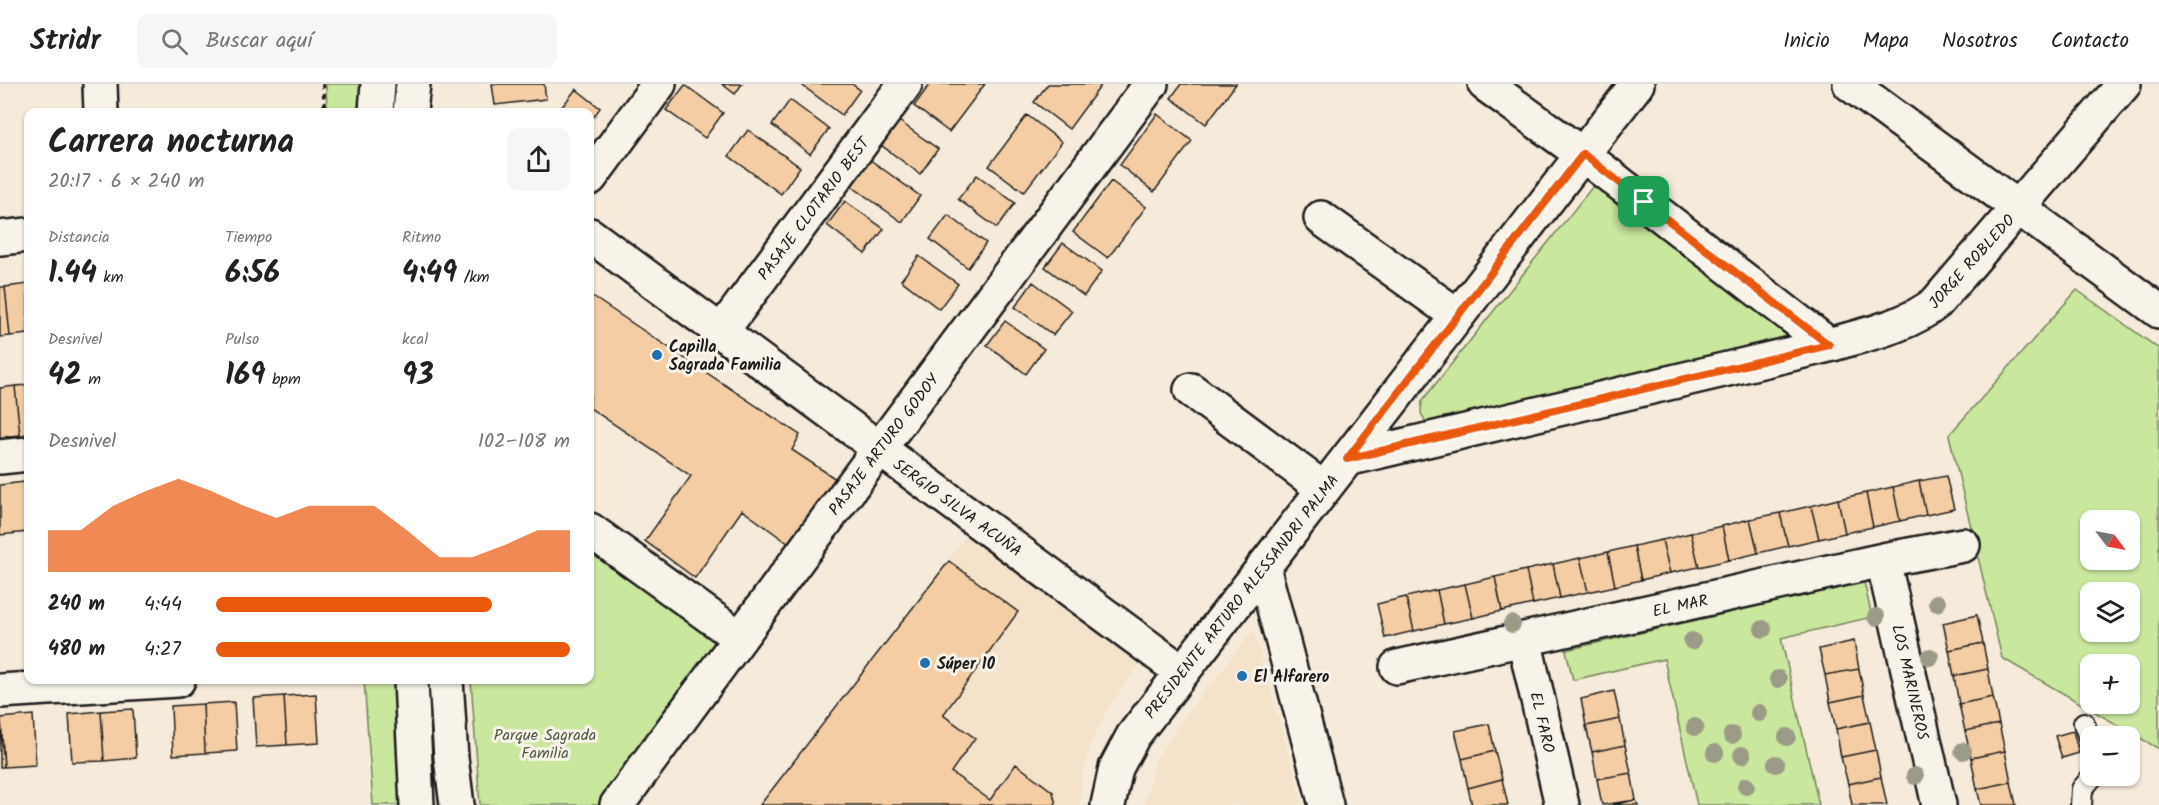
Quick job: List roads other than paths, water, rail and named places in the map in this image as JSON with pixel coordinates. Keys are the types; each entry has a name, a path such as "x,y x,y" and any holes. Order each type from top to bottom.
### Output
{"street":[{"path":"99,84 101,108"},
{"path":"376,108 378,84"},
{"path":"410,108 413,84"},
{"path":"594,173 659,84"},
{"name":"PASAJE CLOTARIO BEST","path":"721,332 905,84"},
{"name":"PASAJE ARTURO GODOY","path":"617,805 1151,84"},
{"path":"1485,84 1583,154 1829,345"},
{"name":"PRESIDENTE ARTURO ALESSANDRI PALMA","path":"1108,805 1111,785 1133,736 1637,84"},
{"path":"1850,84 2159,311"},
{"name":"JORGE ROBLEDO","path":"1347,459 1829,345 1905,322 1936,303 2124,84"},
{"path":"1321,218 1458,316"},
{"path":"0,238 24,235"},
{"name":"SERGIO SILVA ACUÑA","path":"594,239 1182,672"},
{"path":"1191,390 1324,489"},
{"path":"0,457 24,454"},
{"path":"594,533 740,638"},
{"name":"EL MAR","path":"1397,667 1883,560 1963,545"},
{"name":"LOS MARINEROS","path":"1883,560 1939,805"},
{"path":"1263,567 1326,805"},
{"name":"EL FARO","path":"1524,639 1562,805"},
{"path":"0,691 113,684"},
{"path":"411,684 417,805"},
{"path":"446,684 451,758 457,805"}],"lane":[{"path":"2081,805 2082,789 2085,786"}],"place":[{"name":"Capilla Sagrada Familia","path":"657,355"},
{"name":"Súper 10","path":"925,663"},
{"name":"El Alfarero","path":"1242,676"}],"park label":[{"name":"Parque Sagrada Familia","path":"545,743"}]}
